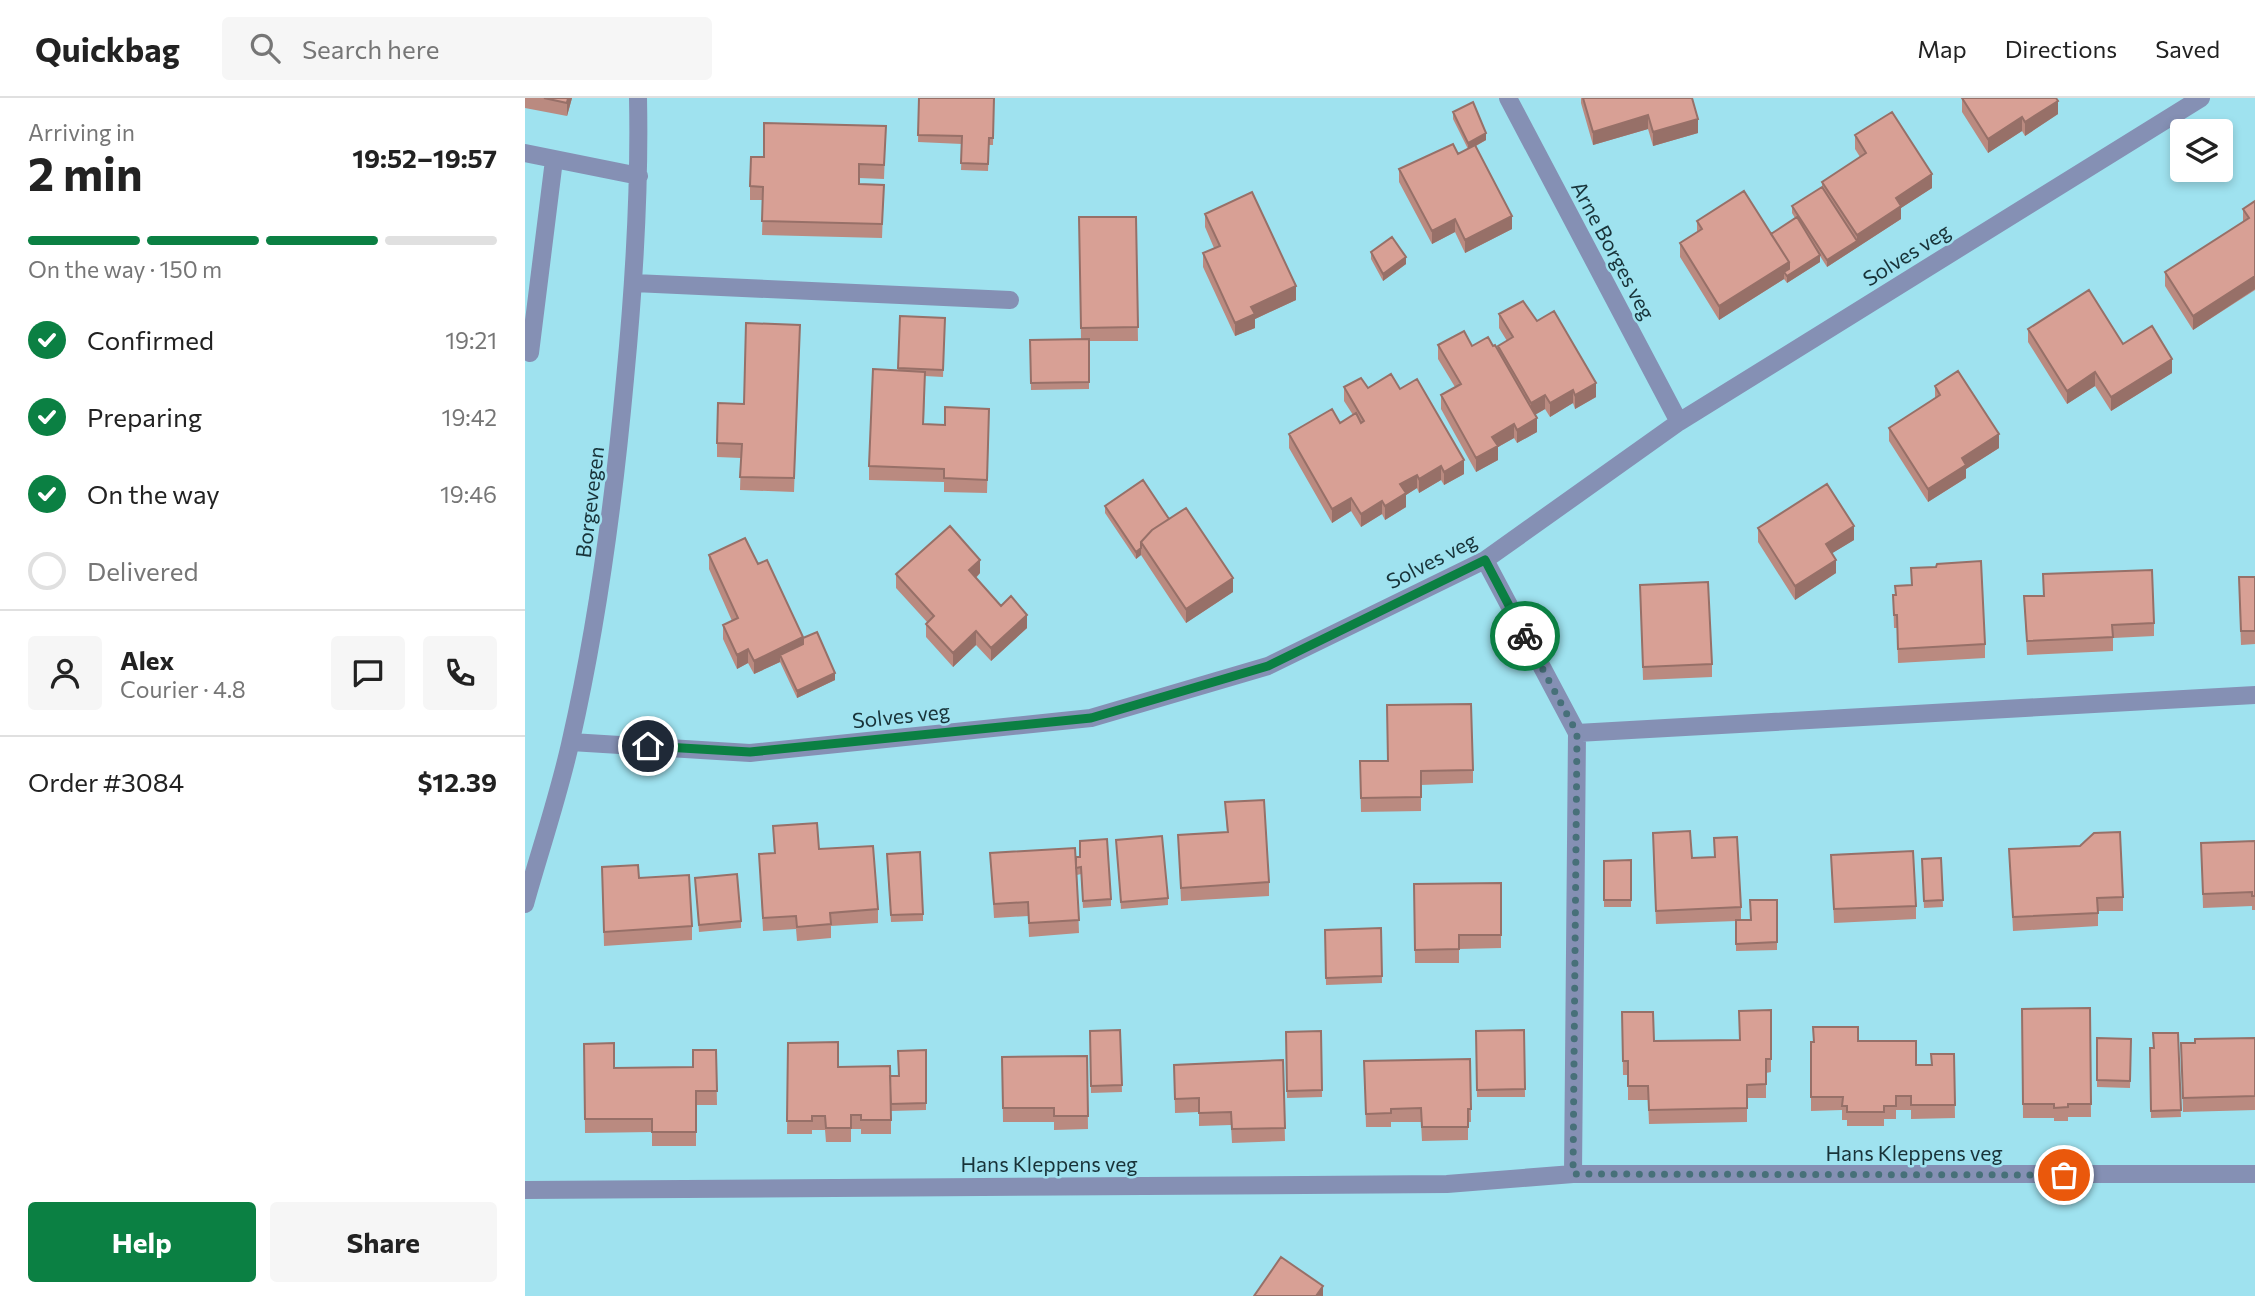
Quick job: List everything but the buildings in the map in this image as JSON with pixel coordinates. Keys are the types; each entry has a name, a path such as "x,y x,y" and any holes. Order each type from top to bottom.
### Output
{"street":[{"name":"Borgevegen","path":"525,904 571,742 603,576 619,445 634,283 639,176 638,98"},
{"name":"Arne Borges veg","path":"1508,98 1679,422"},
{"name":"Solves veg","path":"571,742 750,752 1091,718 1268,666 1485,560 1679,422 2201,98"},
{"path":"525,153 639,176"},
{"path":"530,353 555,160"},
{"path":"634,283 1010,300"},
{"path":"1485,560 1577,733 1573,1174"},
{"path":"1577,733 2255,695"},
{"name":"Hans Kleppens veg","path":"525,1189 1447,1184 1573,1174 2255,1174"}],"way so far":[{"path":"1525,636 1577,733 1573,1174 2064,1175"}],"route":[{"path":"648,746 750,752 1091,718 1268,666 1485,560 1525,636"}]}
